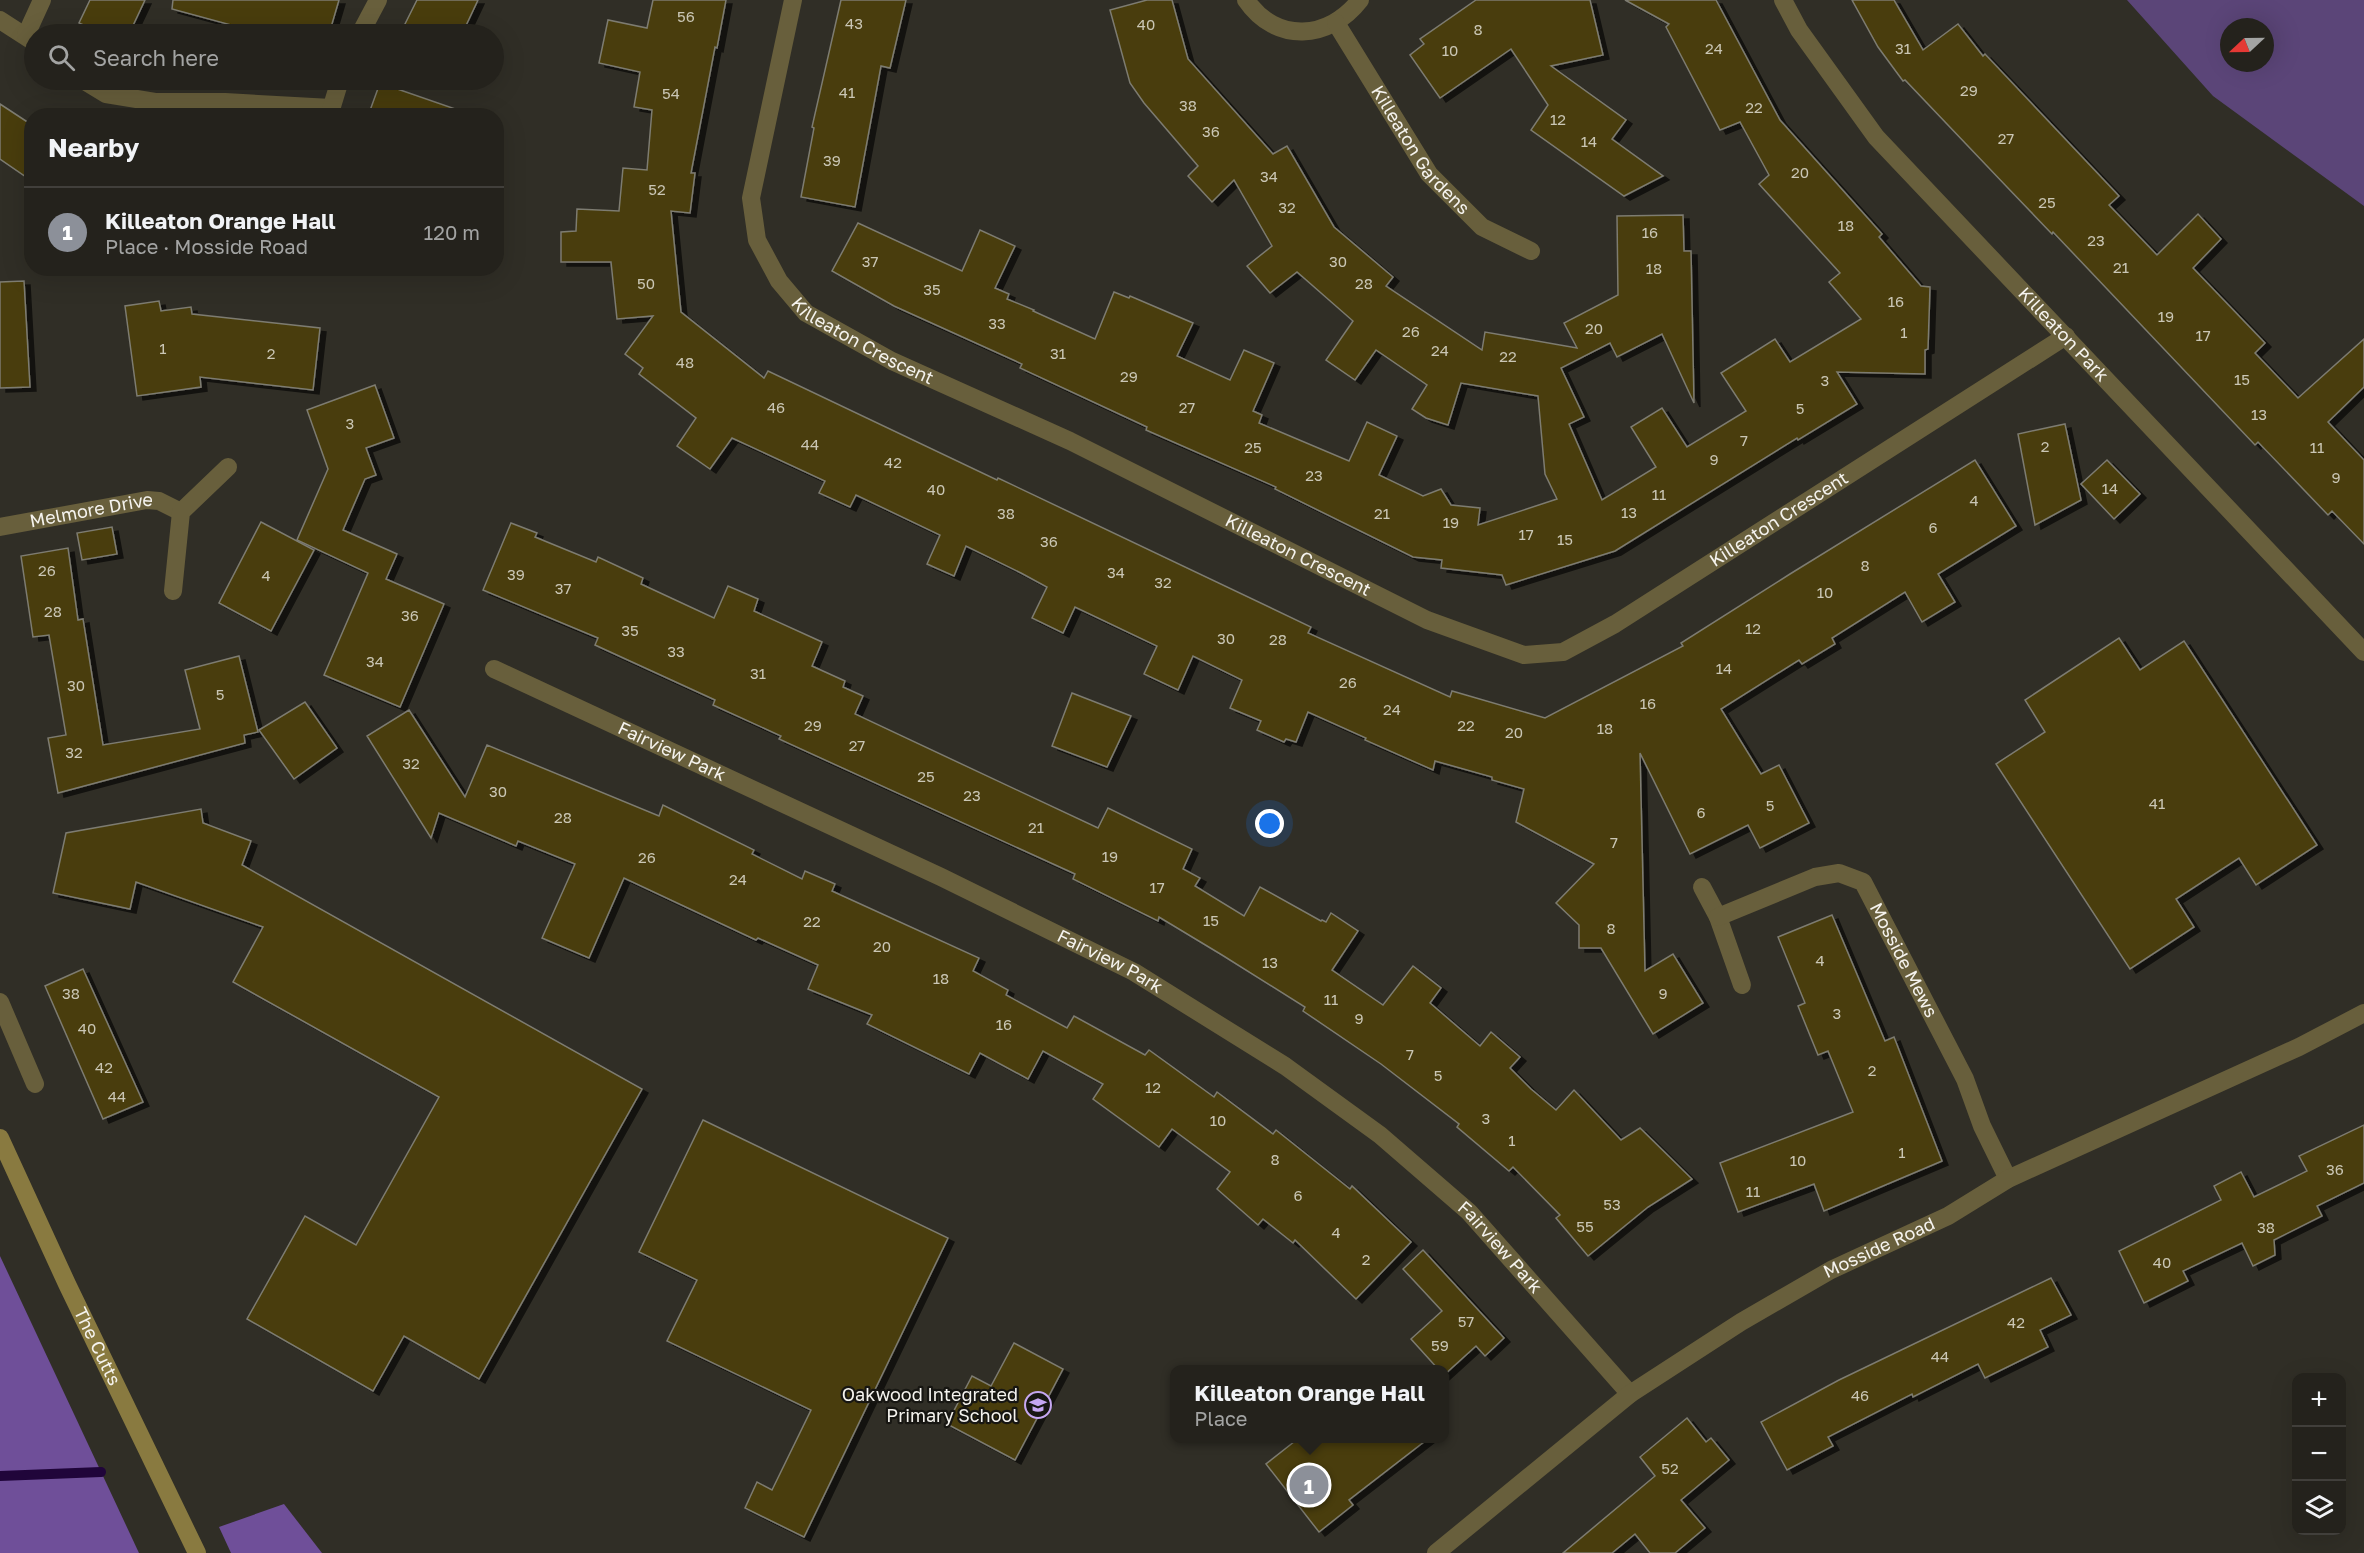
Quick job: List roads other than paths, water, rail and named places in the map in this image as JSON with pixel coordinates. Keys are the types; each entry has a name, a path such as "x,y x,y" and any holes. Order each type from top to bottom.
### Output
{"street":[{"path":"34,24 42,0"},
{"path":"365,24 378,0"},
{"name":"Killeaton Crescent","path":"794,0 751,198 757,240 779,281 807,312 892,360 1070,441 1427,620 1524,656 1563,652 1615,624 2066,336"},
{"path":"1246,0 1254,12 1272,25 1293,32 1316,31 1336,23 1351,12 1360,0"},
{"name":"Killeaton Park","path":"1783,0 1799,30 1876,137 2364,652"},
{"path":"0,20 24,34"},
{"name":"Killeaton Gardens","path":"1336,23 1429,174 1482,227 1531,251"},
{"path":"99,90 106,94 155,102 225,102 288,108"},
{"path":"331,108 337,90"},
{"name":"Melmore Drive","path":"173,591 181,512 228,467"},
{"name":"Melmore Drive","path":"0,527 147,500 159,501 181,512"},
{"name":"Fairview Park","path":"494,669 941,877 1134,972 1285,1066 1380,1134 1469,1212 1630,1394"},
{"name":"Mosside Mews","path":"1718,917 1815,877 1839,873 1863,882 1965,1079 1982,1126 2008,1179"},
{"path":"1702,887 1718,917 1742,985"},
{"path":"0,1002 35,1084"},
{"name":"Mosside Road","path":"1436,1553 1630,1394 1741,1322 1832,1270 1948,1216 2008,1179 2300,1047 2364,1013"},
{"name":"The Cutts","path":"0,1138 67,1284 197,1553"}],"waterway":[{"path":"0,1476 101,1472"}],"place":[{"name":"Oakwood Integrated Primary School","path":"1038,1405"},
{"name":"Killeaton Orange Hall","path":"1309,1485"}]}
